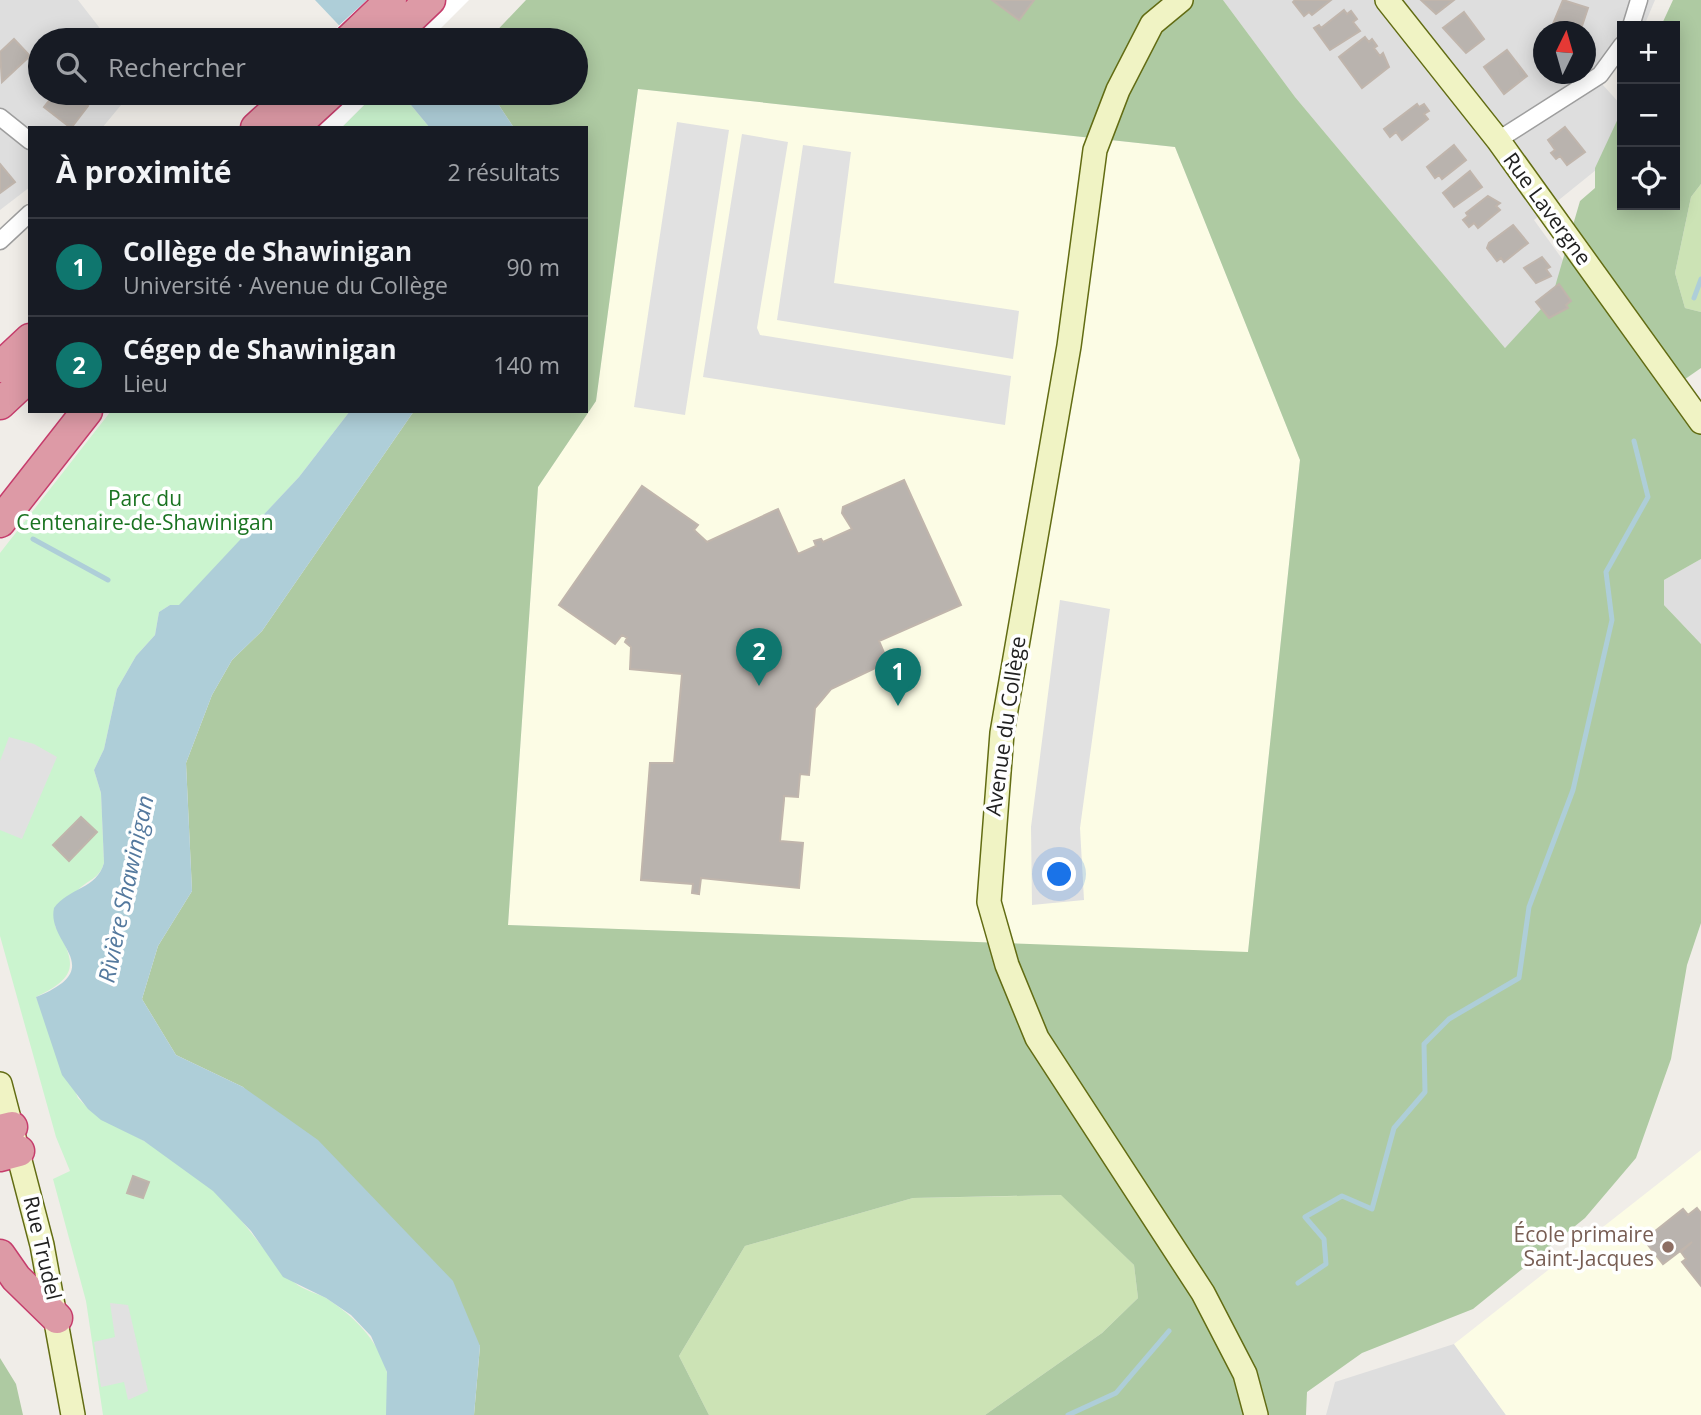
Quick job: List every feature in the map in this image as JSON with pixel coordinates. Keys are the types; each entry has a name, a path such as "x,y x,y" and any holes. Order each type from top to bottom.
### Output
{"highway":[{"path":"362,28 391,0"},
{"path":"401,28 430,0"},
{"path":"262,126 307,110"},
{"path":"0,348 28,327"},
{"path":"0,367 28,341"},
{"path":"0,404 28,378"},
{"path":"0,522 85,413"},
{"path":"0,1255 16,1278 57,1318"}],"street":[{"name":"Avenue du Collège","path":"1181,0 1152,23 1118,90 1095,150 1069,346 1002,733 989,902 1007,965 1037,1038 1203,1293 1245,1374 1256,1415"},
{"name":"Rue Lavergne","path":"1387,0 1498,140 1701,422"},
{"path":"1633,21 1639,0"},
{"path":"1498,140 1600,75 1617,52"},
{"path":"0,117 28,139"},
{"path":"0,241 28,215"},
{"name":"Rue Trudel","path":"0,1084 8,1141 57,1318 73,1415"}],"shaded area":[{"path":"0,0 78,0 100,28 28,28 28,105 121,105 104,126 28,126 28,189 0,210"},
{"path":"1223,0 1655,0 1646,21 1617,21 1617,66 1602,84 1617,100 1617,153 1534,220 1576,278 1505,348 1295,97"},
{"path":"638,89 1175,147 1300,460 1248,953 508,925 538,487 596,401"},
{"path":"677,122 729,130 685,415 634,407"},
{"path":"742,134 788,142 757,328 760,335 1011,376 1005,425 703,377"},
{"path":"803,145 851,152 834,283 1019,311 1013,359 777,320"},
{"path":"1701,559 1701,644 1664,605 1664,580"},
{"path":"1060,600 1110,609 1080,828 1084,900 1032,905 1031,827"},
{"path":"9,737 34,744 57,757 22,839 0,830 0,761"},
{"path":"1701,1150 1701,1415 1506,1415 1454,1344"},
{"path":"110,1303 128,1305 148,1391 128,1400 124,1382 101,1387 94,1342 115,1337"},
{"path":"1454,1344 1506,1415 1326,1415 1335,1382"}],"green space":[{"path":"526,0 1223,0 1295,97 1505,348 1552,297 1580,201 1595,188 1595,168 1617,121 1617,210 1680,210 1680,21 1663,21 1673,0 1701,0 1701,184 1691,197 1675,273 1685,308 1701,312 1701,368 1678,384 1701,414 1701,559 1664,580 1664,605 1701,644 1701,923 1687,965 1671,1059 1636,1158 1585,1218 1473,1309 1362,1353 1307,1392 1306,1415 985,1415 1102,1333 1138,1298 1134,1265 1061,1195 913,1198 745,1246 679,1356 709,1415 474,1415 480,1346 243,1087 176,1055 142,999 158,946 192,891 186,763 212,695 232,660 262,631 413,413 588,413 538,487 508,925 1248,952 1300,460 1175,147 638,89 596,401 588,413 588,126 513,126 499,105 588,105 588,28 499,28"},
{"path":"364,105 411,105 428,126 343,126"},
{"path":"1701,184 1701,312 1685,308 1675,273 1691,197"},
{"name":"Parc du Centenaire-de-Shawinigan","path":"109,413 348,413 299,477 179,606 170,605 159,612 155,635 136,656 117,689 104,749 94,770 101,793 104,863 96,876 77,891 55,926 70,960 66,976 50,990 36,997 78,1098 101,1118 162,1152 206,1184 235,1213 295,1283 329,1300 356,1321 367,1334 377,1348 389,1380 386,1415 103,1415 86,1301 53,1179 70,1171 56,1137 0,936 0,553"},
{"path":"1062,1195 1134,1265 1138,1298 1102,1333 985,1415 709,1415 679,1356 745,1246 913,1198"},
{"path":"0,1358 16,1384 23,1415 0,1415"}],"water":[{"path":"315,0 403,0 438,28 342,28"},
{"path":"411,105 499,105 513,126 428,126"},
{"name":"Rivière Shawinigan","path":"348,413 413,413 262,631 232,660 212,695 186,763 192,891 158,946 142,999 176,1055 243,1087 318,1140 453,1281 480,1346 474,1415 386,1415 387,1372 371,1336 351,1315 326,1298 283,1277 251,1231 213,1191 144,1141 101,1120 88,1109 62,1075 36,997 58,986 69,976 72,965 54,921 54,908 60,901 95,878 104,863 101,793 94,770 104,749 117,689 136,656 155,635 159,612 170,605 179,605 299,477"}],"pier":[{"path":"367,0 469,0 441,28 336,28"},
{"path":"302,105 364,105 343,126 322,126"}],"building":[{"path":"992,0 1034,0 1019,20"},
{"path":"1331,0 1312,15 1309,12 1304,16 1293,2"},
{"path":"1421,0 1454,0 1436,14"},
{"path":"1563,0 1588,8 1584,21 1554,21"},
{"path":"1344,10 1347,14 1351,11 1357,19 1353,22 1360,31 1330,50 1314,28 1319,25 1321,28"},
{"path":"1464,12 1484,39 1466,53 1443,28"},
{"path":"1365,37 1369,42 1372,39 1377,46 1374,48 1380,56 1383,53 1389,67 1362,88 1339,57"},
{"path":"14,39 28,54 28,58 2,82 0,52"},
{"path":"1507,50 1527,76 1504,94 1484,67"},
{"path":"1417,104 1419,107 1424,104 1429,111 1424,114 1428,119 1402,140 1396,132 1390,137 1384,129"},
{"path":"88,106 73,126 68,126 44,107"},
{"path":"1565,127 1585,152 1567,165 1560,156 1556,159 1551,153 1555,150 1548,140"},
{"path":"1454,145 1466,160 1442,179 1439,175 1435,178 1427,167"},
{"path":"0,164 15,182 0,193"},
{"path":"1470,171 1482,187 1454,207 1443,193"},
{"path":"1488,196 1500,203 1496,206 1500,210 1478,228 1474,223 1469,227 1463,220 1468,216 1466,213"},
{"path":"1513,225 1528,243 1504,262 1501,258 1497,261 1487,248 1489,243"},
{"path":"1542,257 1550,267 1546,269 1551,276 1536,283 1524,268"},
{"path":"1559,284 1571,301 1566,305 1568,308 1549,318 1536,302"},
{"path":"904,480 961,605 879,641 888,662 831,689 815,708 809,775 800,774 798,797 784,796 780,841 803,843 799,888 701,878 699,894 692,893 693,884 641,880 650,763 674,763 682,674 630,669 631,647 625,642 627,638 622,635 615,644 559,605 642,486 698,525 694,530 707,542 778,509 798,554 816,546 814,541 821,539 823,542 852,529 842,513 843,507"},
{"path":"81,817 97,832 69,861 53,845"},
{"path":"133,1176 149,1182 143,1198 127,1193"},
{"name":"École primaire Saint-Jacques","path":"1697,1208 1701,1213 1701,1286 1682,1262 1686,1259 1681,1252 1692,1242 1663,1264 1644,1240 1683,1209 1688,1215"}],"waterway":[{"path":"1694,298 1701,279"},
{"path":"1298,1283 1326,1264 1324,1239 1305,1217 1342,1196 1372,1209 1394,1128 1425,1092 1424,1044 1449,1019 1519,978 1529,907 1573,790 1612,620 1606,572 1648,497 1634,441"},
{"path":"33,539 108,580"},
{"path":"1068,1415 1116,1393 1169,1331"}],"place":[{"name":"Cégep de Shawinigan","path":"759,686"},
{"name":"Collège de Shawinigan","path":"898,706"},
{"name":"École primaire Saint-Jacques","path":"1668,1247"}]}
